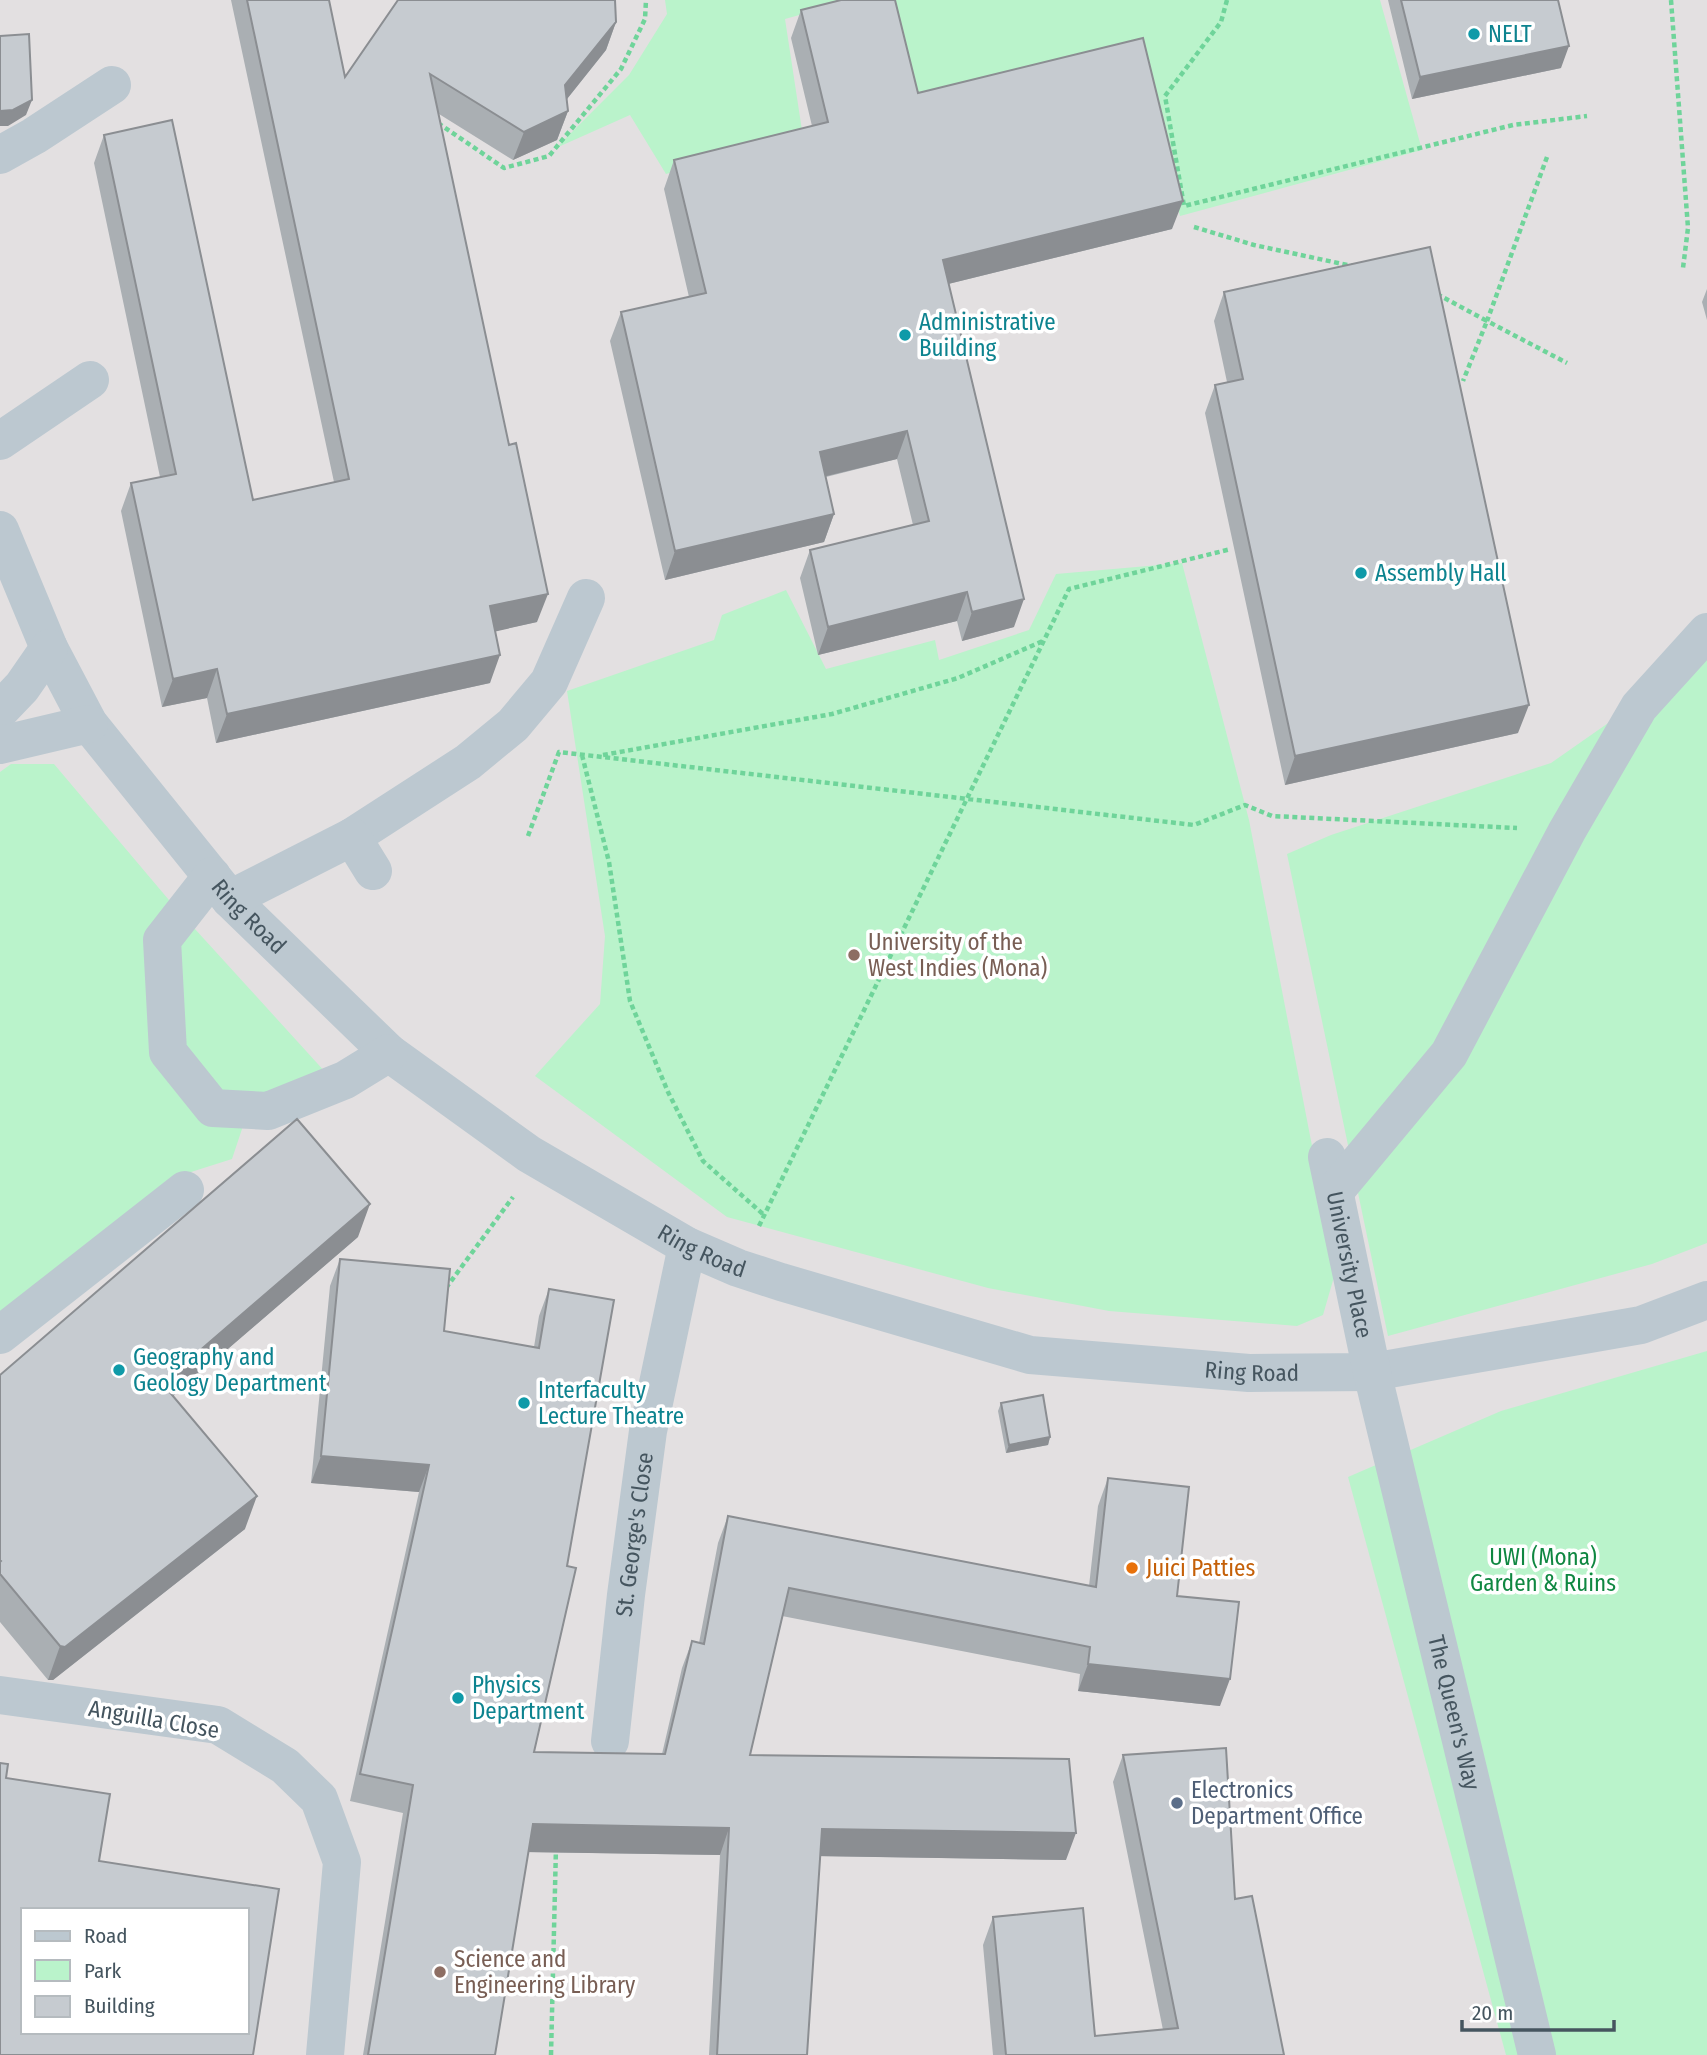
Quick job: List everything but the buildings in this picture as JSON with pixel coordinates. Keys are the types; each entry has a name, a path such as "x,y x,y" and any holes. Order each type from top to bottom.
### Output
{"street":[{"path":"0,155 112,85"},
{"path":"0,441 90,380"},
{"name":"Ring Road","path":"0,530 49,648 89,724 221,887 389,1053 529,1154 687,1246 738,1268 781,1282 1030,1355 1249,1373 1373,1372 1641,1325 1707,1300"},
{"path":"389,1053 345,1080 268,1111 213,1108 168,1052 162,940 221,887 352,837 467,762 513,725 549,682 586,598"},
{"path":"1567,831 1639,708 1707,632"},
{"path":"0,710 22,687 49,648"},
{"path":"0,745 89,724"},
{"name":"University Place","path":"1373,1372 1331,1174 1449,1055 1567,831"},
{"path":"352,837 373,871"},
{"path":"0,1335 185,1190"},
{"name":"St. George's Close","path":"610,1741 648,1431 687,1246"},
{"name":"The Queen's Way","path":"1373,1372 1537,2055"},
{"name":"Anguilla Close","path":"0,1695 218,1725 285,1766 319,1799 342,1862 325,2055"}],"path":[{"path":"436,122 505,168 549,156 621,69 645,19 646,0"},
{"path":"1227,0 1221,23 1165,96 1184,206 1513,125 1587,116"},
{"path":"1671,0 1688,228 1683,268"},
{"path":"1463,381 1547,158"},
{"path":"1194,227 1254,246 1360,268"},
{"path":"1437,294 1567,363"},
{"path":"757,1230 1069,589 1231,549"},
{"path":"596,757 832,714 958,678 1044,640"},
{"path":"528,836 559,752 1194,825 1245,805 1272,816 1567,831"},
{"path":"582,755 610,862 630,1001 668,1092 703,1161 764,1215"},
{"path":"440,1297 514,1195 525,1202"},
{"path":"551,2055 551,1967 557,1841"}],"shaded area":[{"name":"University of the West Indies (Mona)","path":"0,0 1707,0 1707,2055 0,2055"}],"green space":[{"path":"665,0 853,0 785,19 803,137 666,174 630,115 556,148 629,75 667,14"},
{"path":"888,0 1380,0 1422,150 1180,216 1139,56 920,107"},
{"path":"1182,563 1249,820 1336,1270 1323,1315 1297,1326 1109,1311 988,1288 727,1217 535,1076 600,1004 605,936 567,691 714,640 722,615 786,590 826,669 935,640 939,660 1029,630 1056,574"},
{"path":"1707,654 1707,1243 1652,1264 1388,1336 1287,854 1331,835 1551,763"},
{"path":"11,764 54,764 174,906 327,1074 244,1123 232,1159 169,1179 0,1317 0,772"},
{"name":"UWI (Mona) Garden & Ruins","path":"1707,1351 1707,2055 1506,2055 1348,1477 1501,1411"}],"place":[{"name":"NELT","path":"1474,34"},
{"name":"Administrative Building","path":"905,335"},
{"name":"Assembly Hall","path":"1361,573"},
{"name":"University of the West Indies (Mona)","path":"854,955"},
{"name":"Geography and Geology Department","path":"119,1370"},
{"name":"Interfaculty Lecture Theatre","path":"524,1403"},
{"name":"Juici Patties","path":"1132,1568"},
{"name":"Physics Department","path":"458,1698"},
{"name":"Electronics Department Office","path":"1177,1803"},
{"name":"Science and Engineering Library","path":"440,1972"}]}
